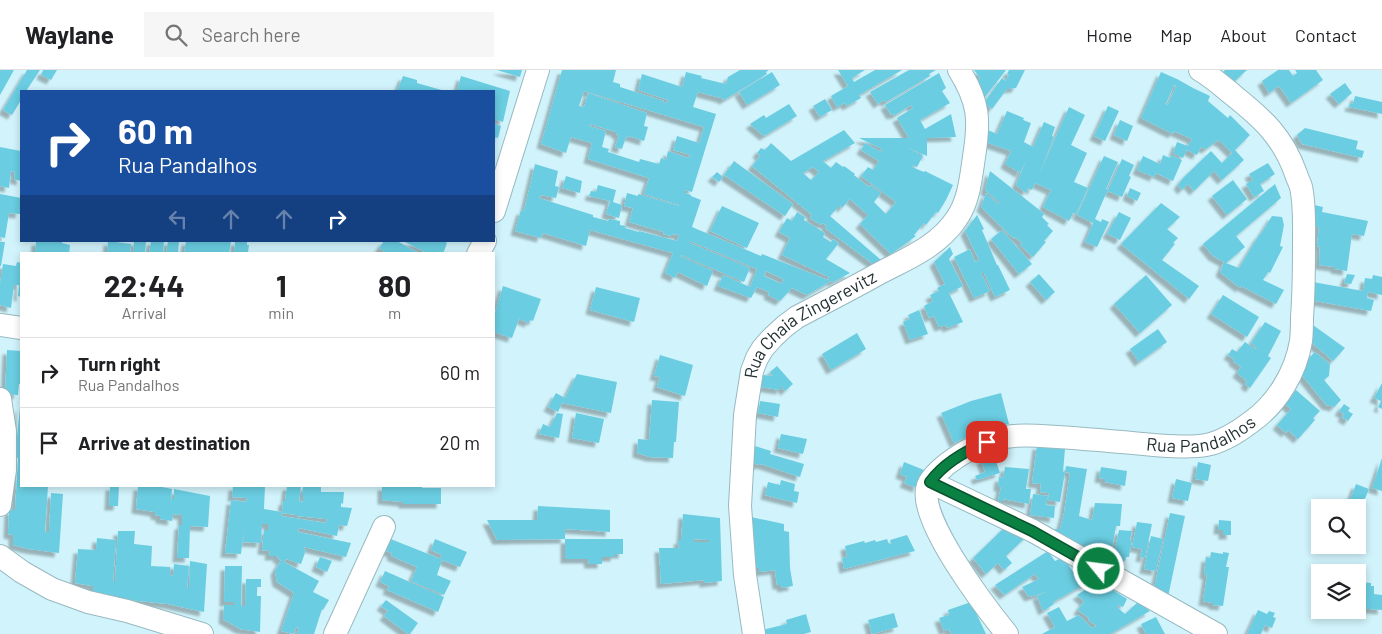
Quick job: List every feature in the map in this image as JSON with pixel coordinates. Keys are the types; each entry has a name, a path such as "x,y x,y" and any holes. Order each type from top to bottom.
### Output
{"street":[{"path":"495,208 538,70"},
{"name":"Rua Chaia Zingerevitz","path":"754,634 745,575 740,506 745,415 756,358 763,348 785,326 797,317 927,249 949,229 958,217 970,186 977,140 977,118 974,101 969,86 959,70"},
{"name":"Rua Pandalhos","path":"930,482 937,473 958,456 987,442 1009,436 1043,436 1164,445 1206,445 1235,433 1253,422 1276,399 1297,357 1301,340 1304,290 1304,219 1301,186 1287,153 1268,125 1220,84 1200,70"},
{"path":"0,325 20,328"},
{"path":"0,399 4,431 5,470 0,505"},
{"path":"1007,634 968,581 940,536 926,500 930,482 1032,531 1216,634"},
{"path":"335,634 384,527"},
{"path":"0,556 22,572 52,589 88,602 127,611 202,634"}],"building":[{"path":"0,70 14,70 0,95"},
{"path":"27,70 40,70 27,90 20,90 20,102 12,115 3,110"},
{"path":"43,70 57,70 51,80 41,75"},
{"path":"497,70 522,70 520,77"},
{"path":"562,70 616,70 613,82 620,84 620,87 667,103 668,100 638,90 642,74 682,87 686,72 726,84 728,77 740,70 769,70 766,72 767,74 724,100 698,92 693,107 716,114 692,192 685,190 685,193 701,200 692,227 761,256 762,254 828,280 829,277 782,255 790,238 779,232 787,218 792,221 797,212 805,217 804,220 825,233 823,237 831,242 833,239 839,243 826,259 850,273 833,282 831,281 807,295 792,288 780,301 768,295 769,292 757,287 751,298 718,286 723,275 750,287 757,269 690,241 690,243 750,268 744,282 681,255 713,271 707,286 678,272 675,278 665,273 673,253 590,230 586,246 543,233 541,238 515,231 521,210 524,211 535,164 558,171 555,186 559,187 556,198 541,195 539,198 593,215 593,217 608,221 609,219 620,221 620,225 626,226 625,228 639,232 677,241 679,235 663,234 664,232 629,222 633,208 624,206 627,193 638,196 638,194 679,206 644,194 649,178 588,159 592,143 571,137 566,153 541,144","holes":["584,91 704,127 699,143 677,136 673,150 691,155 690,157 668,151 666,160 661,158 659,164 640,159 639,162 608,152 609,149 602,147 606,131 589,126 590,124 616,132 619,135 615,147 622,149 626,137 629,138 629,136 644,141 648,127 644,126 647,113 588,93 584,107 579,106","766,271 783,279 782,284 764,276"]},
{"path":"838,70 865,70 852,78 854,82 875,70 902,70 859,95 861,98 847,106 845,103 837,107 831,96 848,86"},
{"path":"909,70 936,70 929,74 930,76 886,102 884,100 878,104 870,92"},
{"path":"974,70 1006,70 982,101 974,85 980,78"},
{"path":"1009,70 1025,70 1016,88 1007,89 992,109 984,103 1002,78 1005,81 1009,75 1007,74"},
{"path":"1225,70 1247,70 1235,81 1223,72"},
{"path":"1278,70 1289,70 1293,76 1297,73 1295,70 1316,70 1323,80 1291,103 1279,86 1269,93 1262,81"},
{"path":"772,72 780,85 747,105 739,92"},
{"path":"1161,72 1210,96 1208,101 1228,118 1230,115 1250,135 1235,150 1244,160 1222,180 1214,171 1194,191 1188,184 1182,190 1178,185 1183,178 1211,151 1222,163 1232,153 1218,140 1206,149 1201,147 1197,155 1187,150 1183,158 1173,153 1177,142 1188,146 1192,139 1174,131 1173,134 1141,118","holes":["1174,85 1176,86 1168,105 1166,104"]},
{"path":"939,73 946,88 942,91 950,103 920,120 925,129 951,114 956,137 927,138 927,156 906,147 923,156 917,167 913,165 912,167 925,171 953,185 938,213 936,212 926,225 924,223 914,235 916,236 891,254 860,224 868,215 850,199 842,208 840,205 830,216 881,260 873,264 825,228 827,226 823,223 821,225 810,218 812,215 752,166 760,156 757,153 761,148 765,150 771,143 791,161 844,130 855,143 823,161 831,168 836,162 844,166 869,187 870,185 881,193 874,202 886,214 896,202 861,176 868,167 873,170 879,161 861,150 865,143 881,152 882,149 859,138 909,138 897,118 913,108 911,105 895,115 891,115 885,105","holes":["813,167 819,172 811,180 803,173"]},
{"path":"403,76 417,80 417,83 442,90 397,90"},
{"path":"461,76 510,91 503,122 495,119 495,90 457,90"},
{"path":"1345,83 1352,93 1339,104 1330,94"},
{"path":"1355,96 1382,102 1382,114 1349,107 1350,103 1353,104"},
{"path":"825,99 832,110 820,117 813,106"},
{"path":"789,104 797,116 764,136 750,124 764,115 766,118"},
{"path":"1108,106 1119,111 1105,141 1094,136"},
{"path":"1069,107 1085,115 1071,145 1087,153 1074,182 1088,188 1076,214 1073,213 1069,221 1043,207 1051,190 1035,183 1032,190 1028,188 1026,193 1016,185 1027,159 1020,173 1005,164 1011,151 988,143 988,130 997,134 1007,111 1031,123 1024,142 1033,147 1044,122 1055,127 1052,136 1054,137 1038,177"},
{"path":"1120,120 1133,126 1127,141 1114,135"},
{"path":"495,124 501,126 498,138 495,137"},
{"path":"1305,128 1358,141 1356,149 1364,151 1362,158 1302,144 1297,135"},
{"path":"0,147 20,151 20,181 14,179 15,172 11,171 9,188 0,186"},
{"path":"1163,155 1170,158 1171,155 1182,160 1173,181 1156,173 1154,177 1137,170 1143,156 1160,164"},
{"path":"1104,156 1118,162 1106,189 1108,190 1122,159 1134,165 1122,197 1108,191 1105,196 1095,219 1101,222 1102,219 1109,222 1097,247 1085,242 1093,223 1077,215"},
{"path":"734,161 793,204 785,216 724,175"},
{"path":"1268,163 1275,174 1260,184 1264,191 1254,197 1246,184 1253,180 1249,174"},
{"path":"990,171 1042,212 1044,214 1042,217 1053,231 1033,257 1020,245 1022,243 1015,237 1014,239 981,207 986,193 998,204 999,202 985,190"},
{"path":"717,172 723,177 719,182 712,177"},
{"path":"566,176 582,181 580,193 562,188"},
{"path":"1233,180 1247,199 1227,215 1212,196"},
{"path":"1275,184 1281,198 1236,236 1245,247 1226,263 1239,268 1272,216 1282,217 1284,225 1280,246 1283,247 1270,273 1268,272 1263,280 1284,290 1276,304 1241,286 1240,288 1220,272 1224,262 1213,256 1203,244"},
{"path":"598,185 616,190 613,202 622,205 619,218 606,214 610,201 589,196 591,191 596,192"},
{"path":"1130,188 1141,193 1137,201 1127,196"},
{"path":"0,194 20,198 20,214 9,213 5,238 0,237"},
{"path":"1161,203 1180,217 1167,229 1178,238 1162,260 1199,286 1189,299 1121,244"},
{"path":"1310,204 1323,207 1322,212 1368,221 1364,236 1352,234 1347,271 1319,265 1320,247 1317,246 1319,227 1311,226"},
{"path":"722,206 759,223 747,248 710,231"},
{"path":"1119,212 1131,218 1120,240 1107,234"},
{"path":"977,215 997,265 1010,290 995,297 984,273 981,273 990,291 974,298 954,257 970,249 975,262 979,260 965,231"},
{"path":"1002,230 1032,264 1019,274 991,239"},
{"path":"0,242 5,242 1,266 0,266"},
{"path":"36,242 62,242 70,245 69,252 35,252"},
{"path":"108,242 131,244 130,252 107,252"},
{"path":"134,242 146,242 145,252 133,252"},
{"path":"151,242 164,242 163,252 149,252"},
{"path":"168,242 179,242 178,252 166,252"},
{"path":"186,242 231,242 229,252 184,252"},
{"path":"235,242 247,242 247,245 249,245 248,252 234,252"},
{"path":"383,242 399,242 416,252 385,252 379,248"},
{"path":"405,242 447,243 444,252 425,252"},
{"path":"950,247 953,254 949,259 963,286 949,293 963,322 947,328 946,325 939,327 934,316 929,318 924,306 933,301 930,295 939,291 937,288 945,284 934,262"},
{"path":"17,262 20,263 20,297 18,296 19,285 14,285 11,308 0,305 0,284 3,264 16,266"},
{"path":"1039,274 1055,292 1046,300 1030,282"},
{"path":"1347,274 1355,275 1351,284 1344,283"},
{"path":"1146,275 1172,305 1140,333 1114,304"},
{"path":"1373,275 1382,277 1382,295 1368,292 1367,298 1374,300 1371,311 1310,300 1313,282 1363,291 1365,278 1372,279"},
{"path":"503,286 541,299 533,321 530,320 529,323 519,319 512,338 495,332 495,313"},
{"path":"596,287 640,298 634,322 590,310"},
{"path":"1223,295 1259,317 1247,337 1211,314"},
{"path":"919,310 928,334 910,340 903,322 910,319 908,315"},
{"path":"1306,320 1345,348 1333,361 1304,336"},
{"path":"1265,322 1281,331 1268,356 1271,358 1250,388 1245,384 1247,381 1237,373 1241,367 1228,355 1232,349 1237,352 1245,342 1255,349 1257,348 1251,343"},
{"path":"1158,329 1167,342 1139,362 1130,349"},
{"path":"857,333 866,349 831,370 822,354"},
{"path":"7,350 20,351 18,395 5,394"},
{"path":"1315,352 1330,364 1329,376 1324,380 1341,400 1334,407 1327,406 1297,369"},
{"path":"660,355 693,365 685,396 657,387 660,377 654,376"},
{"path":"777,366 793,384 785,391 781,386 781,390 761,387 763,375 773,376 770,372"},
{"path":"577,374 617,382 611,413 562,403 558,412 548,407 556,393 565,398"},
{"path":"1382,383 1382,409 1378,407 1381,401 1374,398"},
{"path":"1296,390 1320,411 1313,418 1315,420 1298,439 1288,430 1286,433 1277,425 1291,409 1284,403"},
{"path":"1001,393 1009,424 980,430 954,443 941,413 971,401"},
{"path":"652,400 679,402 673,458 650,457 637,453 638,439 649,440"},
{"path":"760,401 780,404 778,417 758,413"},
{"path":"1344,404 1350,408 1348,411 1353,414 1348,421 1342,417 1344,414 1339,411"},
{"path":"20,407 20,487 48,487 45,532 49,532 51,493 63,494 59,553 13,545 13,535 8,534 9,510 15,510 18,458 15,457"},
{"path":"557,413 563,414 559,438 539,434 543,424 550,427"},
{"path":"576,413 604,419 599,443 572,438"},
{"path":"781,434 807,439 803,454 778,448"},
{"path":"1037,445 1065,449 1063,472 1065,472 1060,502 1048,500 1049,493 1040,492 1041,484 1032,483"},
{"path":"755,446 771,451 770,454 804,464 800,477 753,463"},
{"path":"994,455 1000,473 977,480 975,476 985,472 981,459"},
{"path":"1382,458 1382,491 1372,488"},
{"path":"904,462 924,470 917,488 904,483 907,477 900,474"},
{"path":"1198,462 1211,465 1208,481 1195,479"},
{"path":"1066,466 1087,469 1079,516 1092,520 1095,503 1122,504 1120,526 1116,526 1112,549 1087,548 1086,551 1055,534 1055,529 1060,529 1064,513 1070,473 1065,472"},
{"path":"1005,467 1029,469 1026,489 1031,489 1029,504 1003,499 1003,501 998,501 1001,487 998,487 999,477 1003,478"},
{"path":"1101,467 1127,471 1125,486 1105,482 1105,479 1099,478"},
{"path":"1176,479 1192,483 1188,501 1172,498"},
{"path":"781,480 795,484 794,491 799,492 797,503 765,495 768,482 780,485"},
{"path":"1356,484 1369,489 1365,499 1350,499"},
{"path":"110,487 119,487 118,506 109,506"},
{"path":"138,487 172,489 171,499 174,499 174,489 210,496 208,527 190,526 189,558 177,558 179,525 182,525 182,515 173,514 172,521 160,519 160,516 155,515 155,512 136,509"},
{"path":"233,487 265,487 264,509 282,512 281,516 326,523 327,519 282,513 287,487 301,487 299,501 303,502 303,487 321,487 321,492 344,492 341,507 352,508 347,526 339,525 337,536 299,528 298,532 351,543 346,557 304,547 306,550 301,564 286,559 284,562 319,581 313,592 329,600 322,609 314,634 297,634 299,628 296,627 294,634 281,631 294,593 277,582 275,571 281,560 277,558 278,556 269,556 270,551 262,550 264,530 268,530 268,524 262,524 261,543 243,542 244,528 241,554 225,553 231,500 246,502 247,498 232,497"},
{"path":"382,487 441,488 441,504 403,504 403,502 382,500"},
{"path":"1033,494 1048,496 1046,505 1055,506 1054,518 1030,515"},
{"path":"538,506 610,510 610,532 565,529 565,539 497,540 487,520 537,520"},
{"path":"1170,513 1185,516 1168,597 1154,589"},
{"path":"683,514 720,518 722,581 704,583 704,580 661,584 659,548 679,548 678,540 681,540","holes":["694,539 709,540 709,542 694,542"]},
{"path":"746,516 784,524 784,531 789,532 790,568 793,586 782,588 781,585 777,585 775,570 759,572 759,568 753,568 753,522 746,520"},
{"path":"1219,520 1231,521 1231,535 1223,535 1223,530 1218,530"},
{"path":"1137,522 1152,524 1145,558 1140,557 1142,549 1132,547"},
{"path":"1007,525 1029,534 1006,556 1012,563 1004,570 998,563 986,574 973,558"},
{"path":"1119,530 1132,531 1129,557 1126,557 1125,561 1115,559 1116,554 1114,553"},
{"path":"118,531 135,531 134,544 152,546 151,566 170,567 170,575 173,576 174,564 189,566 187,588 189,588 190,561 207,564 204,612 168,604 130,600 93,593 93,586 75,583 78,549 96,550 97,538 116,540 113,581 115,581"},
{"path":"907,535 915,551 844,569 842,558 847,557 845,546 864,541 865,543 887,539 889,544 891,544 890,540"},
{"path":"383,536 441,559 442,555 431,550 435,539 467,552 460,567 442,560 437,575 451,581 444,595 411,581 417,567 391,556 392,553 384,550"},
{"path":"1151,536 1163,539 1156,571 1144,569"},
{"path":"565,539 623,539 623,554 615,554 615,557 602,557 602,564 589,564 588,559 565,559"},
{"path":"1048,551 1055,561 1063,557 1076,576 1085,571 1090,581 1053,602 1054,604 1043,611 1037,596 1046,592 1029,597 1022,587 1039,579 1035,574 1004,595 995,585"},
{"path":"1211,552 1229,553 1226,567 1229,567 1223,606 1203,601 1207,575 1204,574 1206,557 1210,558"},
{"path":"320,557 332,561 327,572 316,567"},
{"path":"225,566 242,566 241,606 245,606 246,579 261,579 261,587 257,587 257,596 261,596 260,632 240,629 223,619 224,605 234,605 234,602 224,602"},
{"path":"385,571 444,597 438,612 387,590 389,586 380,582"},
{"path":"1099,581 1127,599 1123,607 1119,605 1117,607 1125,614 1138,602 1150,611 1110,634 1042,634 1055,627 1047,613 1059,607 1067,621 1079,615 1092,628 1097,626 1078,610 1084,601 1077,595"},
{"path":"1366,582 1371,583 1371,586 1374,586 1374,594 1382,595 1382,610 1366,609"},
{"path":"386,600 418,623 410,634 384,616 388,611 381,606"},
{"path":"971,602 986,634 951,634 949,629 944,631 939,618 949,615 948,610"},
{"path":"1258,610 1267,614 1269,611 1275,613 1273,617 1276,618 1272,628 1265,625 1261,634 1247,634"},
{"path":"894,613 898,627 872,634 868,620"},
{"path":"806,614 811,632 803,634 763,634 762,630 787,624 786,620"},
{"path":"1156,617 1165,634 1146,634 1141,624"}],"route":[{"path":"987,442 958,456 937,473 930,482 1032,531 1099,569"}]}
